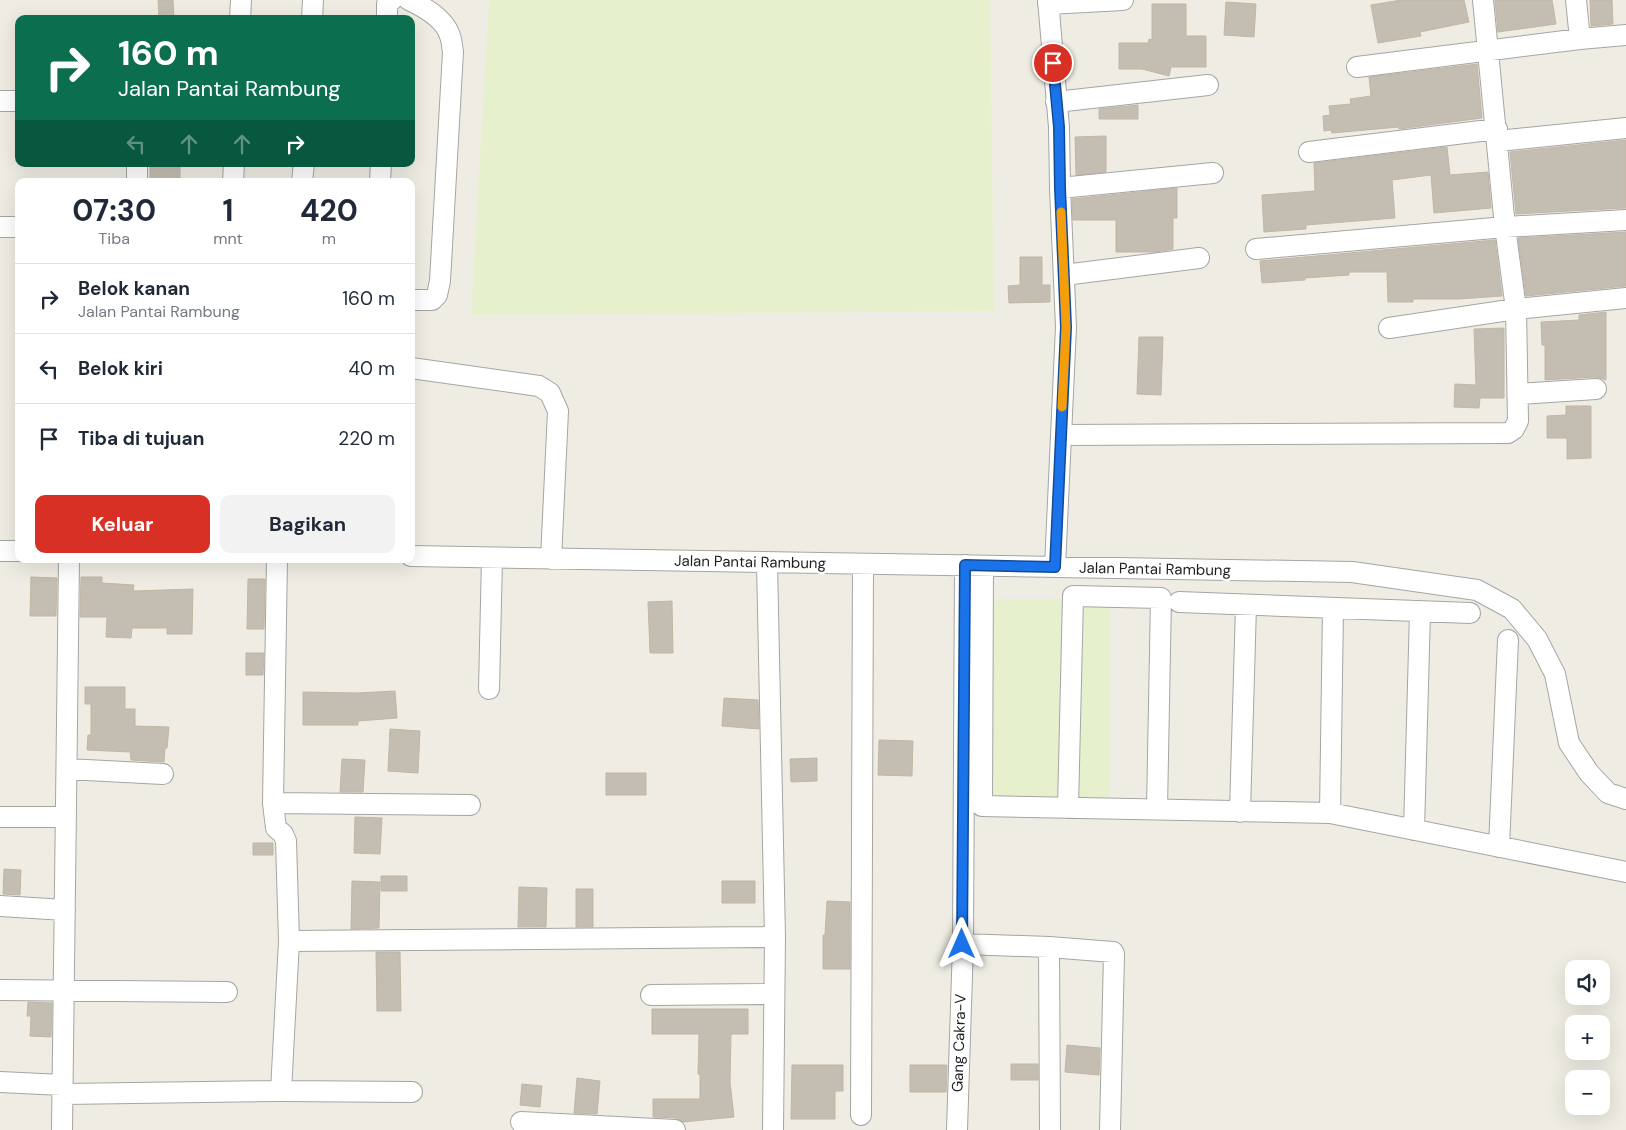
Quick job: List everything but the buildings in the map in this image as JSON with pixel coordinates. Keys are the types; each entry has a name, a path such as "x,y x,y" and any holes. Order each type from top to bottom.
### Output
{"street":[{"path":"240,15 241,0"},
{"path":"312,15 313,0"},
{"path":"387,15 388,4 392,0"},
{"path":"408,0 424,7 444,26 450,35 453,52 440,281 436,295 432,300 415,300"},
{"path":"1055,567 1066,327 1059,127 1048,2 1123,0"},
{"path":"1061,434 1508,433 1514,429 1518,421 1516,309 1505,228 1483,0"},
{"path":"1576,0 1580,39"},
{"path":"1358,67 1626,35"},
{"path":"1056,102 1208,85"},
{"path":"0,101 15,100"},
{"path":"1309,152 1497,135 1626,128"},
{"path":"1060,188 1213,174"},
{"path":"1256,249 1626,220"},
{"path":"0,227 15,227"},
{"path":"1064,275 1200,258"},
{"path":"1389,328 1516,309 1626,298"},
{"path":"415,369 539,386 550,393 558,411 551,560"},
{"path":"1518,394 1596,388"},
{"path":"0,551 15,551"},
{"name":"Jalan Pantai Rambung","path":"415,556 551,560 1352,572 1477,590 1512,609 1537,639 1555,674 1569,743 1589,773 1608,793 1626,799"},
{"path":"489,689 492,558"},
{"path":"62,1130 69,563"},
{"path":"277,563 273,803 276,828 283,834 286,842 289,941 281,1091"},
{"path":"768,563 775,937 773,1130"},
{"path":"861,1115 863,564"},
{"path":"974,566 982,806 1330,813 1626,872"},
{"name":"Gang Cakra-V","path":"957,1130 974,566"},
{"path":"1068,808 1073,596 1161,598 1157,810"},
{"path":"1179,602 1470,613"},
{"path":"1240,812 1246,606"},
{"path":"1330,813 1333,609"},
{"path":"1414,830 1420,612"},
{"path":"1499,847 1508,640"},
{"path":"67,769 163,774"},
{"path":"273,803 470,805"},
{"path":"0,817 66,817"},
{"path":"0,906 66,910"},
{"path":"289,941 775,937"},
{"path":"962,944 1110,951 1114,954 1110,1130"},
{"path":"1049,947 1050,1130"},
{"path":"0,990 227,992"},
{"path":"651,995 774,994"},
{"path":"0,1082 63,1089 412,1092"},
{"path":"521,1122 675,1130"}],"green space":[{"path":"489,0 990,0 994,311 471,315"},
{"path":"970,599 1110,599 1110,813 970,813"}],"slow traffic":[{"path":"1061,212 1066,327 1062,407"}],"route":[{"path":"962,944 965,565 1055,567 1066,327 1059,127 1053,63"}]}
